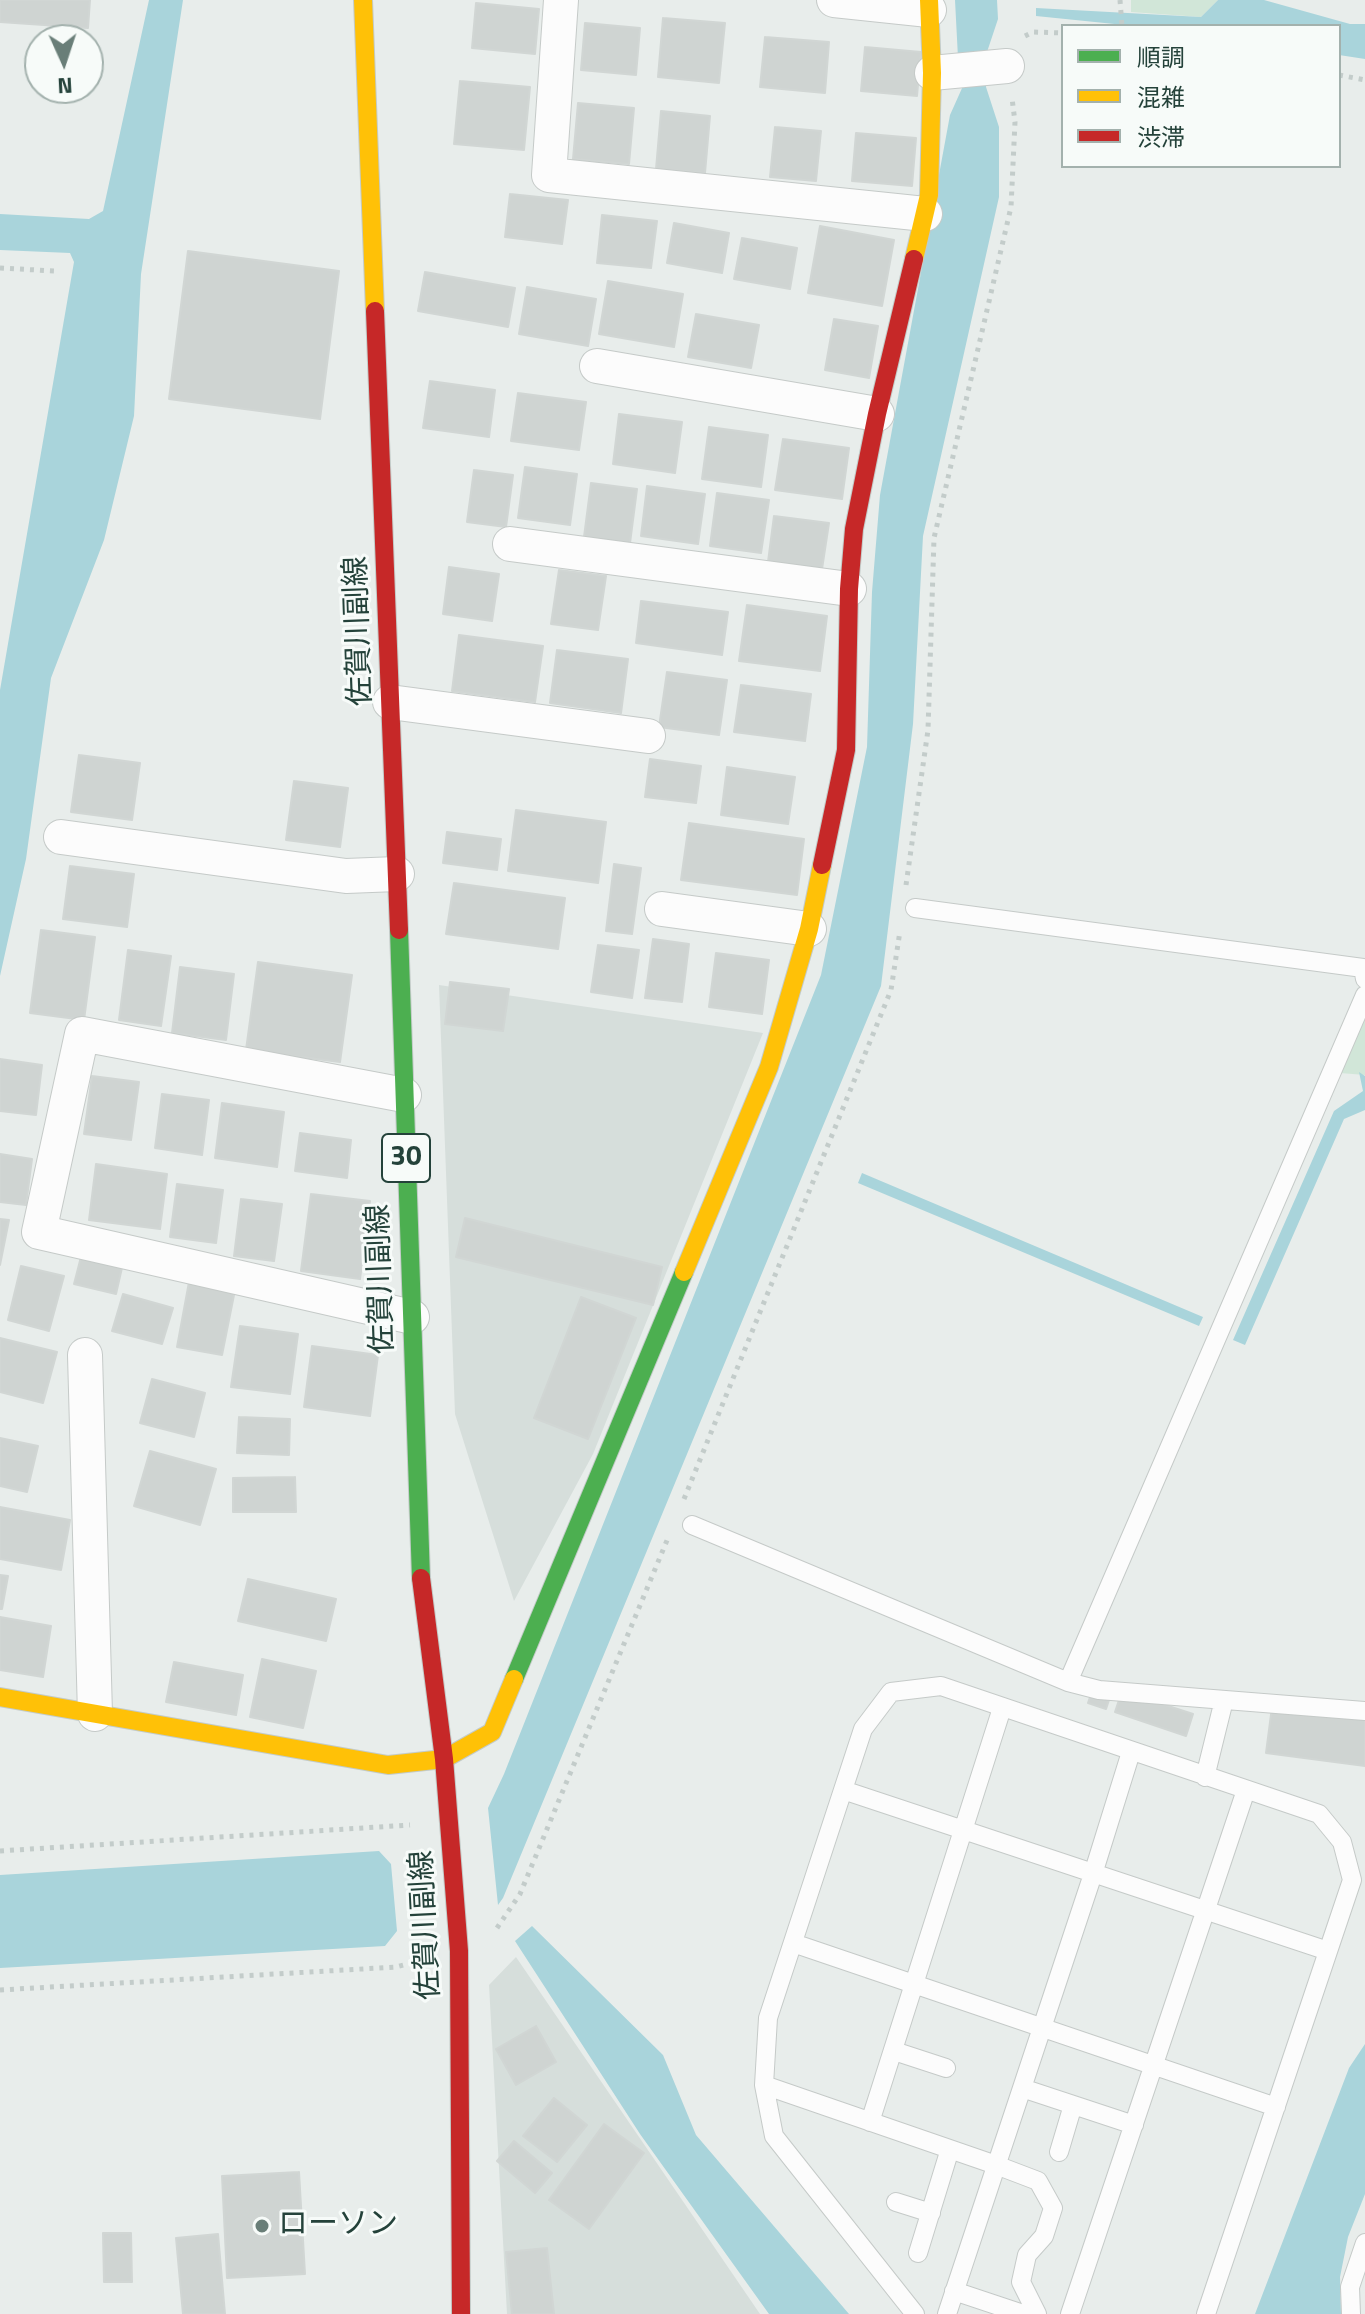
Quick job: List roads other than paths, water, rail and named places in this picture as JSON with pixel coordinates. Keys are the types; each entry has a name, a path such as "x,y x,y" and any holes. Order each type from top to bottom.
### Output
{"main road":[{"name":"佐賀川副線","path":"363,0 420,1570 444,1759 459,1951 461,2314"},
{"path":"0,1697 388,1765 444,1759 492,1732 769,1067 809,929 846,750 849,589 854,529 877,414 929,195 941,72 929,5"}],"street":[{"path":"561,0 549,175 925,214"},
{"path":"834,0 929,5"},
{"path":"941,72 1007,66"},
{"path":"597,366 877,414"},
{"path":"510,544 849,589"},
{"path":"390,702 648,736"},
{"path":"61,837 346,876 397,874"},
{"path":"662,909 809,929"},
{"path":"404,1095 82,1034 39,1232 412,1317"},
{"path":"85,1355 95,1714"}],"lane":[{"path":"915,908 1363,968 1365,979"},
{"path":"1068,1682 1365,995"},
{"path":"692,1525 1068,1682 1099,1690 1365,1711"},
{"path":"915,2314 774,2136 764,2085 768,2018 863,1729 891,1692 941,1686 1319,1814 1342,1842 1352,1880 1206,2314"},
{"path":"1205,1777 1224,1700"},
{"path":"870,2122 1002,1708"},
{"path":"947,2314 1131,1752"},
{"path":"843,1790 1328,1951"},
{"path":"1070,2314 1246,1790"},
{"path":"793,1943 1276,2107"},
{"path":"894,2051 946,2068"},
{"path":"764,2085 1038,2181 1053,2208 1044,2236 1027,2255 1021,2282 1037,2314"},
{"path":"1022,2088 1134,2125"},
{"path":"1059,2152 1073,2105"},
{"path":"918,2253 950,2149"},
{"path":"896,2202 931,2213"},
{"path":"1351,2314 1350,2287 1365,2243"},
{"path":"954,2291 1023,2314"}],"water":[{"path":"149,0 183,0 141,274 134,416 104,540 51,678 26,859 0,976 0,690 74,262 70,253 0,250 0,214 89,219 103,211"},
{"path":"955,0 997,0 998,19 986,55 986,87 999,127 999,197 923,536 913,724 881,986 498,1905 488,1808 821,975 867,747 872,592 880,495 950,115 963,86"},
{"path":"1218,0 1264,0 1350,24 1365,24 1365,59 1341,55 1341,24 1114,24 1036,16 1036,8 1201,17"},
{"path":"1359,1072 1365,1076 1365,1110 1344,1119 1245,1345 1233,1340 1334,1111 1363,1091"},
{"path":"862,1173 1203,1317 1199,1326 858,1183"},
{"path":"379,1851 391,1864 397,1931 385,1946 0,1968 0,1875"},
{"path":"532,1926 663,2055 696,2135 849,2314 769,2314 640,2134 515,1941"},
{"path":"1365,2044 1365,2194 1348,2237 1340,2277 1341,2314 1255,2314 1349,2068"}],"place":[{"name":"ローソン","path":"262,2226"}]}
